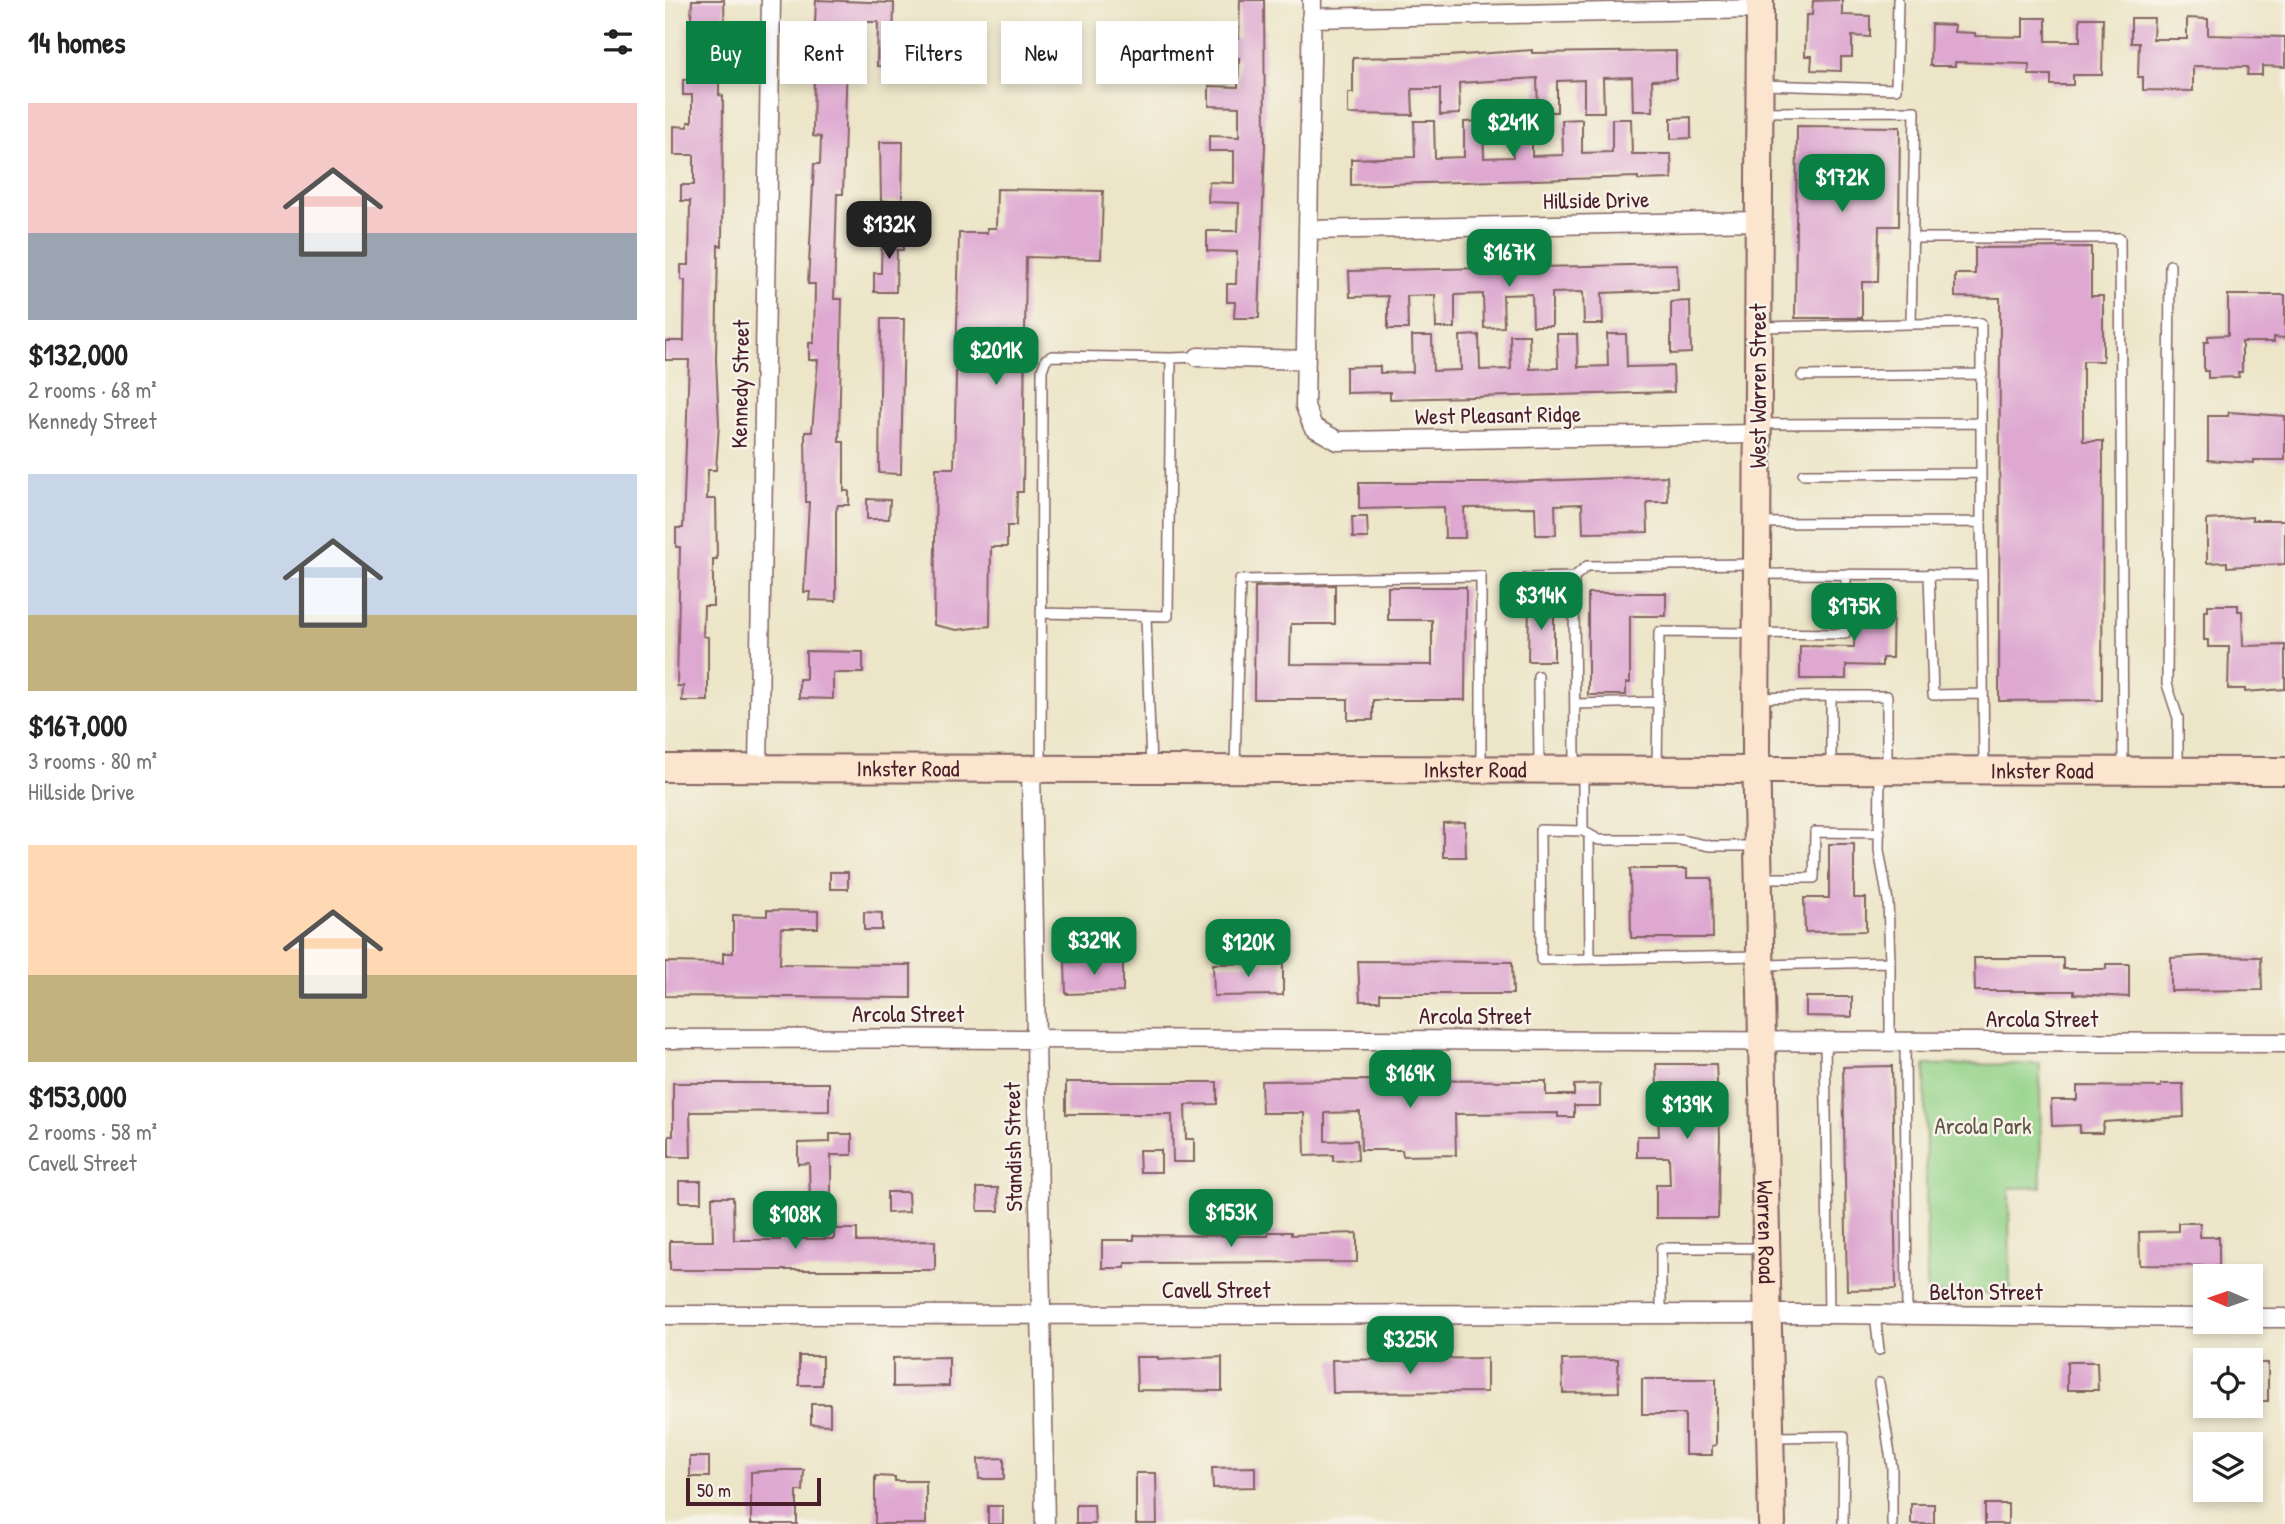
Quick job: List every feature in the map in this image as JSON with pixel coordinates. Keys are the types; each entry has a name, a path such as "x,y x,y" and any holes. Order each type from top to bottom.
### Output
{"main road":[{"name":"West Warren Street","path":"1757,771 1760,5"},
{"name":"Inkster Road","path":"665,768 2285,771"},
{"name":"Warren Road","path":"1757,771 1772,1524"}],"street":[{"name":"Kennedy Street","path":"758,768 771,0"},
{"path":"1312,9 1760,5"},
{"name":"West Pleasant Ridge","path":"1312,9 1305,360 1308,417 1320,433 1338,441 1757,429"},
{"name":"Hillside Drive","path":"1308,230 1759,221"},
{"path":"1198,357 1305,360"},
{"name":"Standish Street","path":"1036,769 1035,1038 1045,1524"},
{"name":"Arcola Street","path":"665,1039 2285,1043"},
{"name":"Belton Street","path":"1767,1316 1875,1314 2193,1318"},
{"name":"Cavell Street","path":"665,1315 1767,1316"},
{"path":"2263,1318 2285,1318"}],"lane":[{"path":"1760,85 1896,89 1898,0"},
{"path":"1759,112 1915,111 1911,324"},
{"path":"1912,238 2119,238 2123,771"},
{"path":"2170,265 2167,684 2178,718 2178,771"},
{"path":"1758,327 1981,323 1984,771"},
{"path":"1036,769 1041,613 1042,370 1046,359 1052,356 1198,357"},
{"path":"1041,613 1168,616 1171,358"},
{"path":"1802,376 1982,374"},
{"path":"1757,429 1981,423"},
{"path":"1803,474 1981,473"},
{"path":"1757,523 1981,522"},
{"path":"1527,578 1574,577 1587,566 1982,575"},
{"path":"1657,771 1659,632 1845,634 1846,574"},
{"path":"1929,575 1933,695 1983,694"},
{"path":"1235,770 1240,580 1481,576 1481,770"},
{"path":"1574,577 1575,704 1586,833 1590,959"},
{"path":"1146,615 1151,769"},
{"path":"1538,676 1539,771"},
{"path":"1831,696 1831,771"},
{"path":"1756,698 1887,696 1879,850 1888,901 1889,962 1898,1043 1907,1315"},
{"path":"1575,704 1658,702"},
{"path":"1759,846 1710,846 1681,841 1599,841 1586,833 1540,830 1541,960 1889,962"},
{"path":"1759,878 1814,877 1815,832 1880,833"},
{"path":"1825,1043 1829,1314"},
{"path":"1661,1315 1661,1248 1766,1248"},
{"path":"1875,1314 1879,1350"},
{"path":"1879,1382 1892,1467 1892,1524"},
{"path":"1770,1437 1844,1436 1843,1524"}],"green space":[{"name":"Arcola Park","path":"2040,1064 2041,1187 2009,1188 2010,1293 1927,1293 1925,1065"}],"building":[{"path":"692,0 724,0 724,21 691,20"},
{"path":"816,0 894,3 894,21 881,21 881,66 877,66 878,22 815,21"},
{"path":"1240,0 1264,0 1265,145 1259,318 1234,318 1235,302 1227,302 1227,284 1236,284 1237,252 1207,251 1207,231 1238,231 1239,203 1208,202 1209,182 1234,183 1234,151 1209,151 1209,136 1239,137 1239,107 1209,106 1209,86 1238,87"},
{"path":"1842,0 1842,15 1870,16 1870,37 1852,36 1852,57 1841,57 1841,71 1811,70 1812,56 1805,56 1806,15 1812,15 1813,1"},
{"path":"2023,18 2046,18 2046,41 2080,41 2080,18 2103,18 2102,75 2073,75 2073,85 2051,85 2051,75 2029,75 2029,64 1955,62 1955,66 1930,66 1931,24 1955,25 1954,32 1975,33 1975,36 2023,37"},
{"path":"2131,18 2154,18 2153,39 2187,39 2187,18 2208,19 2208,35 2285,37 2285,67 2262,66 2262,75 2247,75 2248,67 2193,66 2193,91 2143,90 2143,77 2138,77 2139,43 2131,43"},
{"path":"1532,50 1532,53 1676,51 1676,79 1652,80 1653,111 1633,111 1632,77 1603,78 1604,112 1584,112 1584,80 1557,81 1557,112 1538,112 1537,78 1459,83 1460,114 1440,115 1440,89 1412,89 1413,115 1348,114 1348,93 1353,93 1353,58 1448,56"},
{"path":"683,80 686,80 686,84 719,84 719,95 723,96 722,246 718,245 716,360 719,424 716,470 708,470 707,499 716,499 717,559 713,559 713,606 704,606 703,636 708,637 708,701 682,701 683,686 677,686 680,547 676,547 676,528 683,528 689,360 665,360 665,341 684,341 685,280 681,280 681,265 689,265 690,201 681,201 681,185 694,185 694,155 674,155 674,126 688,127 688,122 692,122 692,95 683,95"},
{"path":"814,84 846,84 843,194 837,194 834,299 842,299 839,442 844,442 844,491 849,491 849,505 838,505 836,511 836,601 809,600 810,592 804,592 809,502 806,502 805,432 812,432 818,360 809,360 809,343 814,343 815,284 808,284 814,164 820,164 821,137 813,136"},
{"path":"1691,117 1691,138 1671,139 1671,118"},
{"path":"1582,119 1582,153 1612,152 1612,119 1631,119 1632,154 1671,154 1672,179 1638,180 1638,177 1351,185 1351,159 1415,157 1414,121 1434,121 1435,158 1464,157 1464,122 1483,121 1484,158 1513,157 1512,122 1532,121 1532,156 1563,155 1562,120"},
{"path":"1797,126 1900,127 1899,226 1879,226 1878,282 1862,282 1862,318 1795,318"},
{"path":"880,142 903,142 902,201 881,201"},
{"path":"997,189 1103,191 1101,259 1026,257 1023,492 1017,492 1016,526 1007,526 1007,547 991,547 990,626 957,630 934,625 936,468 954,468 959,233 987,233 987,228 996,228"},
{"path":"882,230 904,231 903,250 897,250 896,292 874,292 874,273 881,273"},
{"path":"2091,247 2091,296 2103,296 2103,361 2083,361 2083,441 2103,441 2102,700 1999,701 2000,298 1955,297 1955,274 1975,274 1975,248"},
{"path":"1677,264 1678,290 1602,293 1603,324 1584,324 1583,292 1552,293 1552,326 1533,326 1532,294 1503,295 1504,327 1484,328 1483,294 1455,295 1455,328 1436,328 1435,295 1407,296 1408,329 1388,329 1388,296 1350,297 1349,271"},
{"path":"2228,295 2285,295 2285,338 2274,337 2274,342 2242,342 2242,372 2238,372 2239,377 2208,378 2208,371 2204,371 2204,342 2208,342 2208,336 2228,335"},
{"path":"1690,301 1691,353 1671,354 1671,302"},
{"path":"881,319 904,319 901,474 879,473"},
{"path":"1557,334 1577,334 1578,367 1608,366 1607,334 1626,334 1627,367 1673,366 1674,392 1390,399 1390,392 1346,393 1346,367 1380,366 1380,373 1413,372 1412,336 1432,336 1433,371 1461,370 1460,336 1479,335 1480,370 1511,369 1510,335 1529,335 1530,369 1558,368"},
{"path":"2229,412 2285,416 2285,460 2254,460 2254,463 2208,460 2208,416 2228,416"},
{"path":"1667,476 1668,502 1647,502 1648,532 1583,533 1582,504 1555,505 1556,535 1536,535 1535,507 1464,508 1465,538 1445,538 1444,507 1359,509 1359,483 1485,483"},
{"path":"867,499 890,500 889,519 867,519"},
{"path":"1352,517 1367,517 1368,538 1353,538"},
{"path":"2252,517 2252,520 2285,520 2285,564 2227,567 2227,562 2207,563 2207,520"},
{"path":"1335,585 1335,624 1291,624 1290,664 1432,665 1432,620 1388,620 1388,587 1466,587 1465,700 1373,700 1373,720 1348,720 1348,699 1254,699 1255,587"},
{"path":"1588,593 1666,593 1666,616 1630,616 1630,683 1626,683 1626,695 1588,695"},
{"path":"1856,596 1893,597 1892,658 1882,658 1882,666 1846,665 1846,679 1800,679 1800,646 1854,647"},
{"path":"1529,603 1554,603 1554,661 1528,661"},
{"path":"2208,605 2238,605 2238,611 2242,611 2243,646 2285,645 2285,689 2245,692 2245,689 2228,689 2229,647 2208,647 2208,640 2204,640 2204,611 2208,611"},
{"path":"806,651 863,652 863,673 833,673 833,699 799,698 799,679 806,679"},
{"path":"1465,822 1466,857 1443,857 1443,823"},
{"path":"1829,844 1854,844 1854,898 1866,898 1866,931 1805,932 1804,898 1829,898"},
{"path":"1630,869 1687,869 1687,878 1712,878 1713,938 1631,938"},
{"path":"830,872 848,872 848,889 830,889"},
{"path":"767,910 818,911 818,928 781,928 780,964 911,965 911,998 665,996 665,962 723,963 723,953 733,953 733,915 767,916"},
{"path":"864,912 882,913 882,930 864,930"},
{"path":"2261,957 2262,990 2171,991 2171,958"},
{"path":"1974,958 2063,958 2063,969 2106,969 2106,964 2129,964 2129,997 2074,994 2074,991 1975,991"},
{"path":"1123,960 1123,992 1066,994 1065,962"},
{"path":"1358,961 1512,962 1513,994 1380,994 1380,1001 1360,1001"},
{"path":"1283,963 1283,995 1214,996 1213,964"},
{"path":"1806,997 1852,997 1852,1017 1806,1016"},
{"path":"1656,1064 1716,1064 1720,1136 1718,1218 1656,1218 1656,1185 1670,1185 1669,1157 1637,1157 1637,1136 1659,1136"},
{"path":"1892,1066 1896,1289 1847,1290 1843,1067"},
{"path":"1261,1081 1546,1081 1546,1095 1574,1095 1574,1085 1600,1084 1600,1106 1574,1106 1574,1117 1558,1117 1558,1113 1455,1114 1456,1155 1403,1156 1402,1150 1361,1150 1360,1112 1325,1113 1325,1141 1357,1140 1358,1160 1333,1161 1333,1155 1305,1156 1304,1113 1262,1113"},
{"path":"1066,1082 1217,1082 1217,1104 1185,1105 1186,1139 1194,1139 1194,1162 1173,1162 1172,1114 1066,1114"},
{"path":"673,1083 829,1083 829,1111 690,1112 691,1157 669,1157 669,1136 673,1136"},
{"path":"2161,1084 2183,1084 2184,1117 2104,1122 2102,1133 2080,1133 2080,1125 2052,1126 2051,1100 2077,1100 2077,1086 2161,1087"},
{"path":"830,1134 852,1134 852,1155 831,1155 831,1202 810,1202 809,1163 798,1164 798,1143 830,1142"},
{"path":"1139,1150 1161,1150 1161,1172 1140,1172"},
{"path":"679,1181 701,1181 701,1202 679,1202"},
{"path":"977,1188 998,1188 999,1211 978,1211"},
{"path":"887,1192 908,1192 909,1212 887,1213"},
{"path":"712,1197 733,1197 734,1240 780,1240 779,1229 797,1229 797,1239 834,1239 834,1229 857,1229 857,1242 935,1241 935,1270 670,1270 670,1241 713,1241"},
{"path":"2178,1223 2200,1223 2200,1237 2219,1237 2219,1264 2140,1265 2139,1232 2178,1231"},
{"path":"1268,1232 1291,1232 1291,1235 1357,1233 1357,1262 1125,1263 1125,1268 1102,1268 1102,1240 1134,1240 1134,1235 1268,1236"},
{"path":"799,1356 822,1356 822,1385 799,1385"},
{"path":"949,1357 949,1386 893,1387 893,1358"},
{"path":"1136,1357 1158,1357 1158,1360 1222,1357 1222,1391 1137,1390"},
{"path":"1487,1358 1487,1392 1333,1393 1332,1360"},
{"path":"1618,1359 1619,1392 1563,1393 1562,1360"},
{"path":"2067,1362 2097,1362 2098,1390 2067,1390"},
{"path":"2263,1363 2268,1363 2268,1401 2263,1401"},
{"path":"1642,1379 1716,1379 1716,1445 1712,1446 1712,1455 1685,1455 1685,1414 1642,1414"},
{"path":"811,1404 830,1404 830,1425 811,1424"},
{"path":"690,1457 709,1457 709,1477 690,1477"},
{"path":"1004,1458 1004,1479 979,1479 978,1459"},
{"path":"1255,1467 1255,1487 1213,1488 1212,1468"},
{"path":"804,1470 803,1491 797,1491 797,1524 751,1524 751,1472"},
{"path":"1136,1473 1156,1473 1157,1524 1136,1524"},
{"path":"875,1476 895,1477 895,1481 926,1481 926,1524 875,1524"},
{"path":"1911,1504 1934,1504 1934,1524 1911,1524"},
{"path":"1985,1504 2008,1504 2008,1524 1985,1524"},
{"path":"1076,1505 1094,1505 1095,1524 1076,1524"},
{"path":"988,1506 1003,1506 1003,1524 988,1524"}]}
